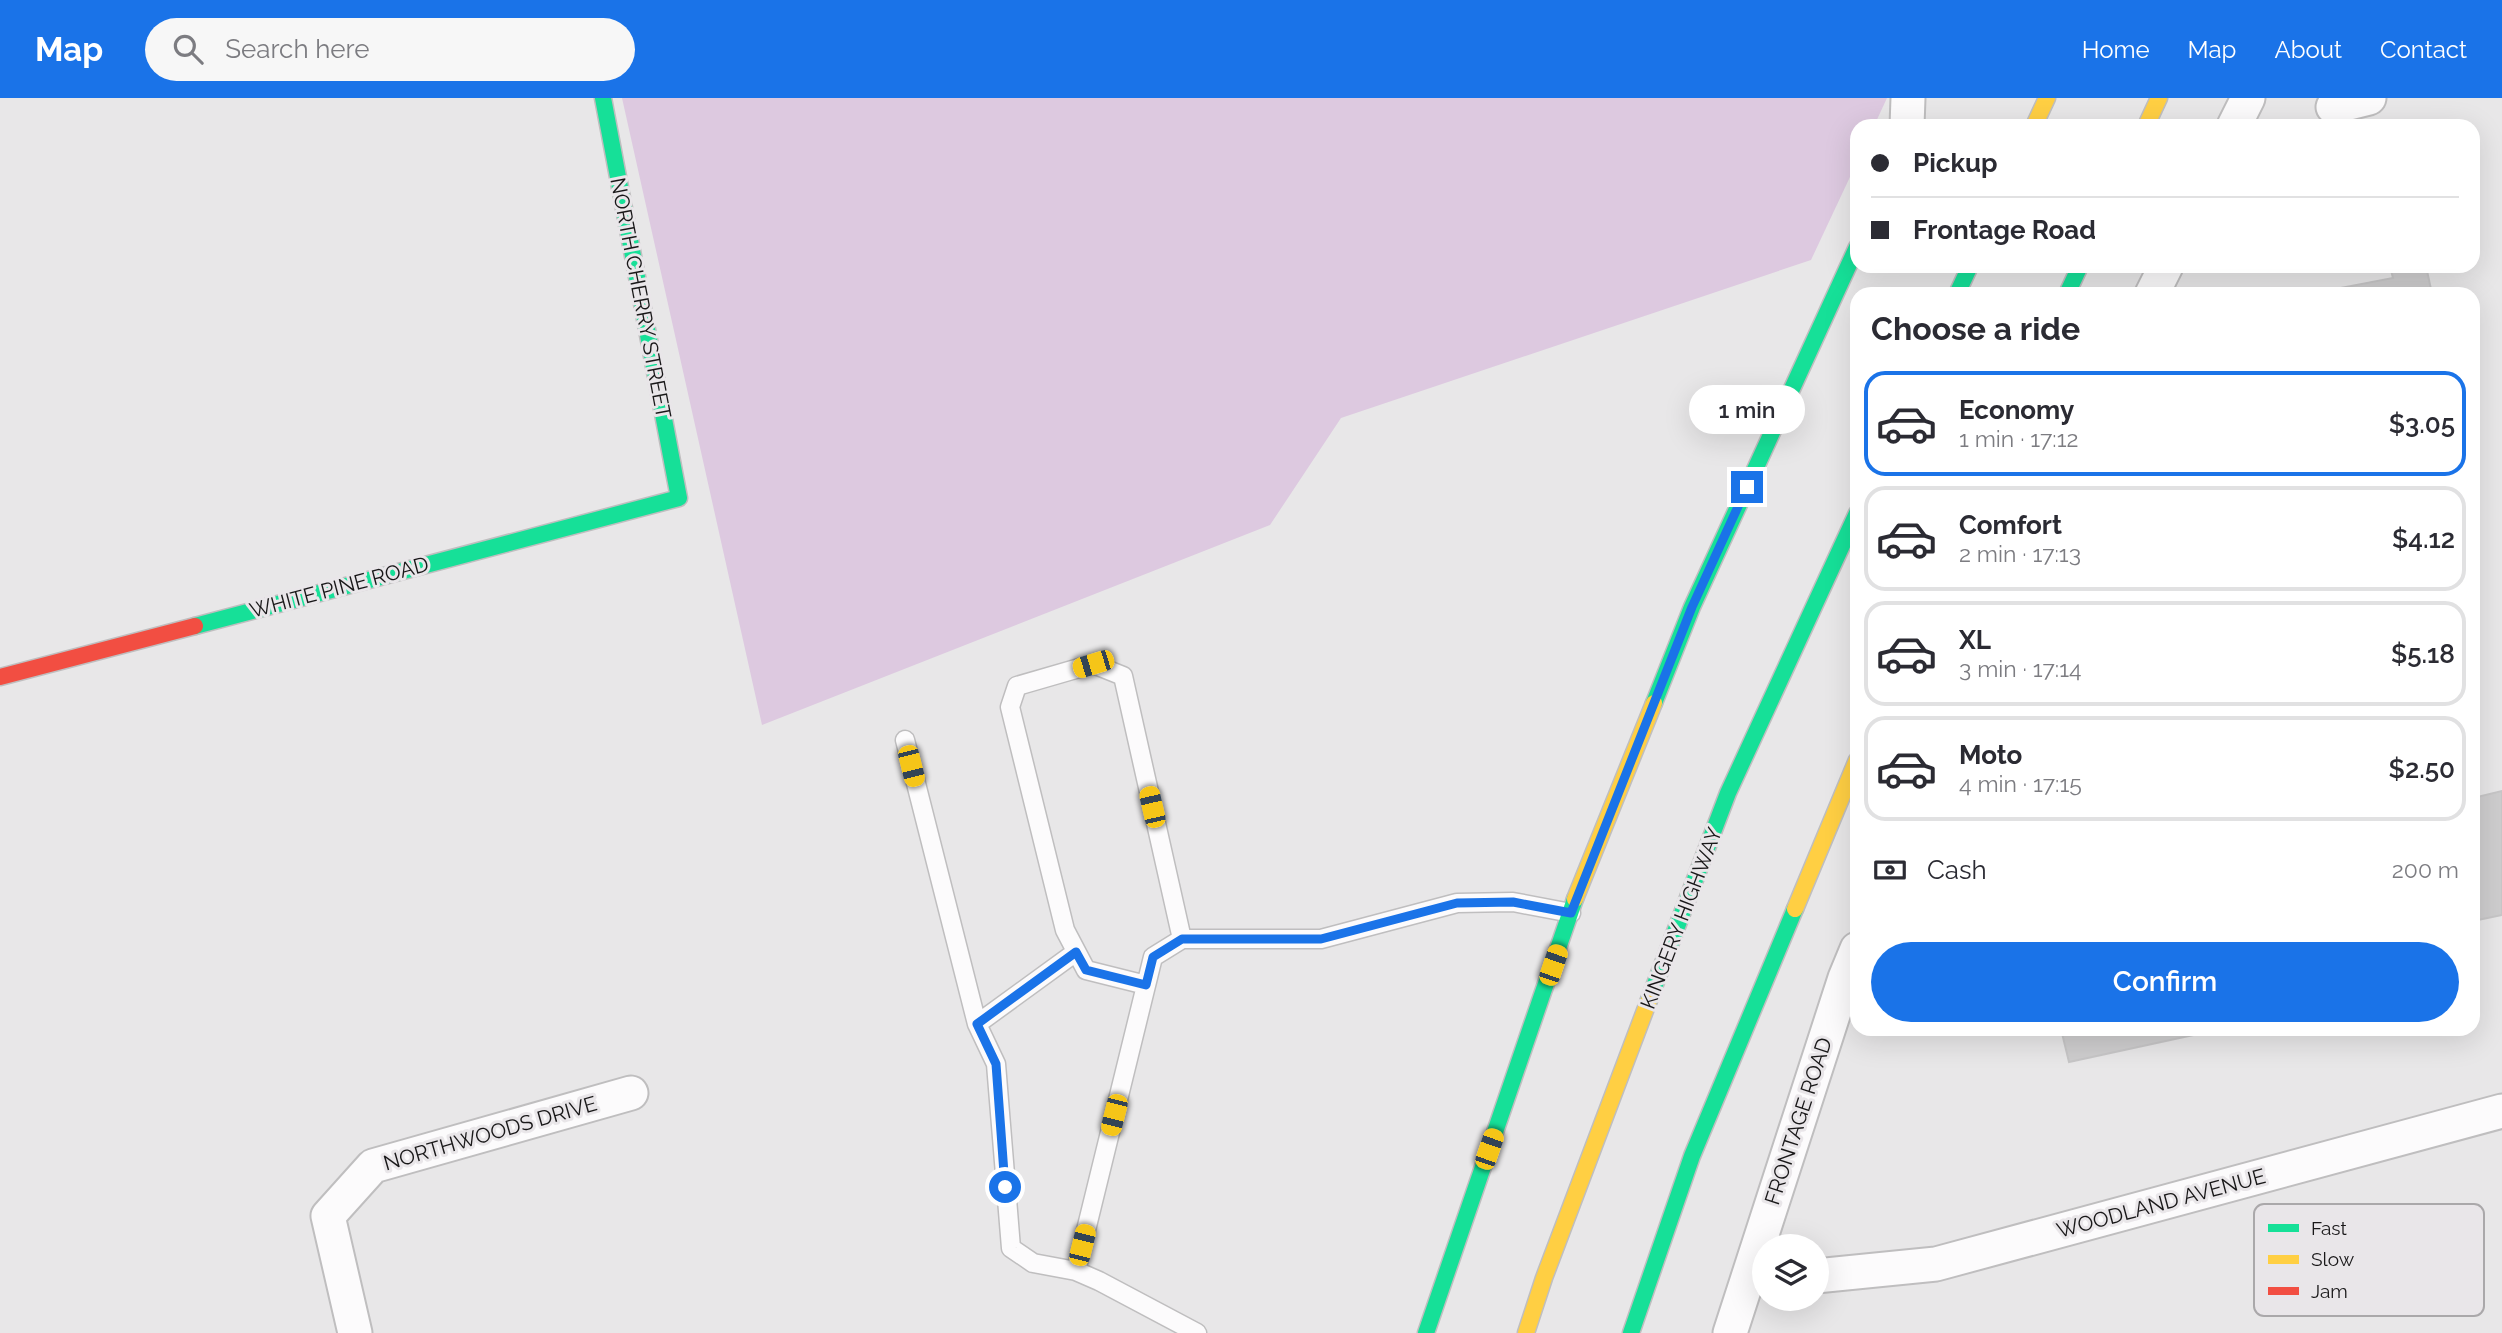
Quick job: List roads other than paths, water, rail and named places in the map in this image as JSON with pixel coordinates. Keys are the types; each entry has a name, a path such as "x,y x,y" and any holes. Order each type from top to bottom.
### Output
{"main road":[{"name":"NORTH CHERRY STREET","path":"603,98 679,498"},
{"path":"2037,119 2047,98"},
{"path":"2149,119 2159,98"},
{"path":"1426,1333 1571,913 1692,607 1850,262"},
{"name":"WHITE PINE ROAD","path":"0,677 679,498"},
{"name":"KINGERY HIGHWAY","path":"1526,1333 1544,1278 1728,793 1850,528"},
{"path":"1631,1333 1692,1156 1850,777"}],"street":[{"path":"1908,98 1908,119"},
{"path":"2238,119 2248,98"},
{"path":"2333,107 2369,98"},
{"name":"FRONTAGE ROAD","path":"1769,1234 1850,966"},
{"name":"NORTHWOODS DRIVE","path":"355,1333 328,1216 373,1166 631,1093"},
{"name":"WOODLAND AVENUE","path":"1829,1275 1936,1264 2502,1111"},
{"name":"FRONTAGE ROAD","path":"1730,1333 1752,1289"}],"lane":[{"path":"1146,985 1086,970 1065,930 1010,707 1017,686 1093,664 1122,676 1182,939"},
{"path":"905,740 977,1024 996,1064 1011,1248 1033,1263 1076,1271 1100,1281 1197,1333"},
{"path":"1076,1271 1153,957 1182,939 1321,939 1457,903 1513,902 1571,913"},
{"path":"977,1024 1076,952"}]}
